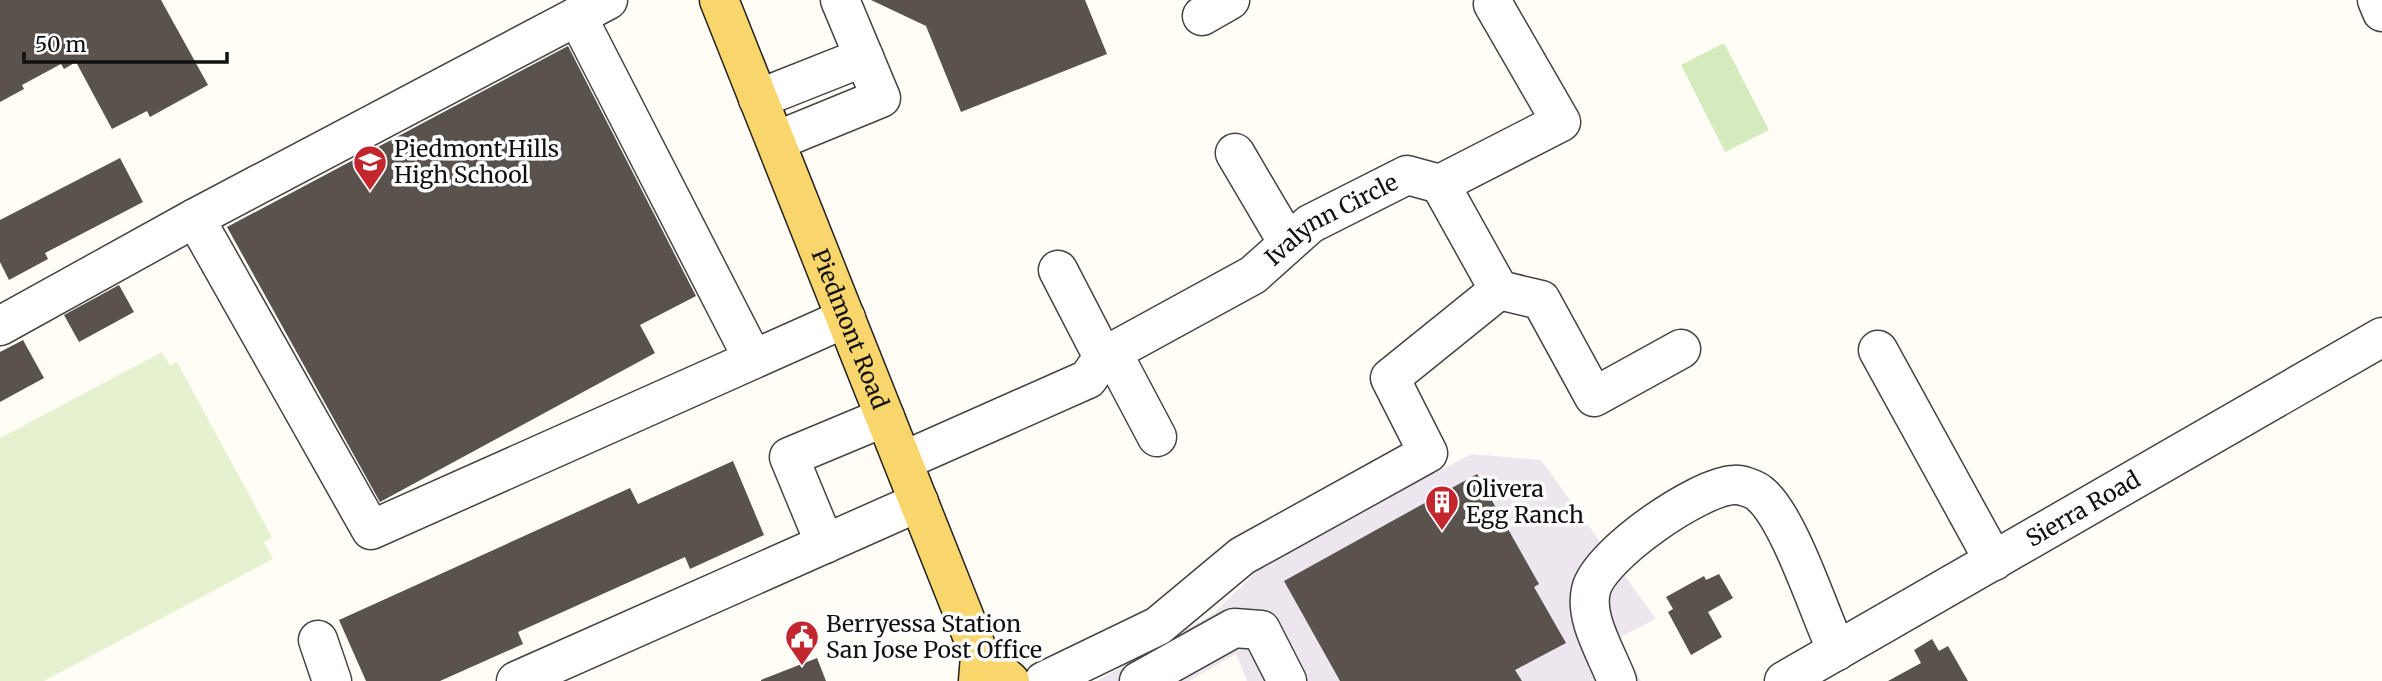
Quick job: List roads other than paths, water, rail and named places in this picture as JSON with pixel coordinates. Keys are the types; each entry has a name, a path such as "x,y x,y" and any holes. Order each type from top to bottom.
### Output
{"main road":[{"name":"Piedmont Road","path":"719,0 886,417 979,668 1010,681"}],"street":[{"path":"776,141 881,98 840,0"},
{"path":"2377,0 2382,12"},
{"path":"1493,4 1561,122 1440,184 1499,290 1541,300 1594,397 1681,349"},
{"path":"0,326 195,218 593,8 753,359"},
{"path":"758,99 864,57"},
{"path":"1236,153 1288,243"},
{"name":"Ivalynn Circle","path":"903,461 1088,379 1107,355 1253,275 1310,224 1407,175 1440,184"},
{"path":"195,218 371,530 846,317"},
{"path":"1058,270 1157,437"},
{"path":"1044,681 1158,626 1242,556 1428,453 1390,378 1499,290"},
{"name":"Sierra Road","path":"1810,670 2382,337"},
{"path":"1878,351 1994,561"},
{"path":"825,544 789,457 886,417"},
{"path":"1617,681 1590,612 1591,591 1596,577 1610,557 1643,532 1704,494 1734,484 1758,492 1781,521 1810,670"},
{"path":"516,681 919,502"},
{"path":"1139,681 1234,628 1261,630 1287,681"},
{"path":"318,640 332,681"}],"place":[{"name":"Piedmont Hills High School","path":"370,192"},
{"name":"Olivera Egg Ranch","path":"1442,532"},
{"name":"Berryessa Station San Jose Post Office","path":"802,667"}]}
